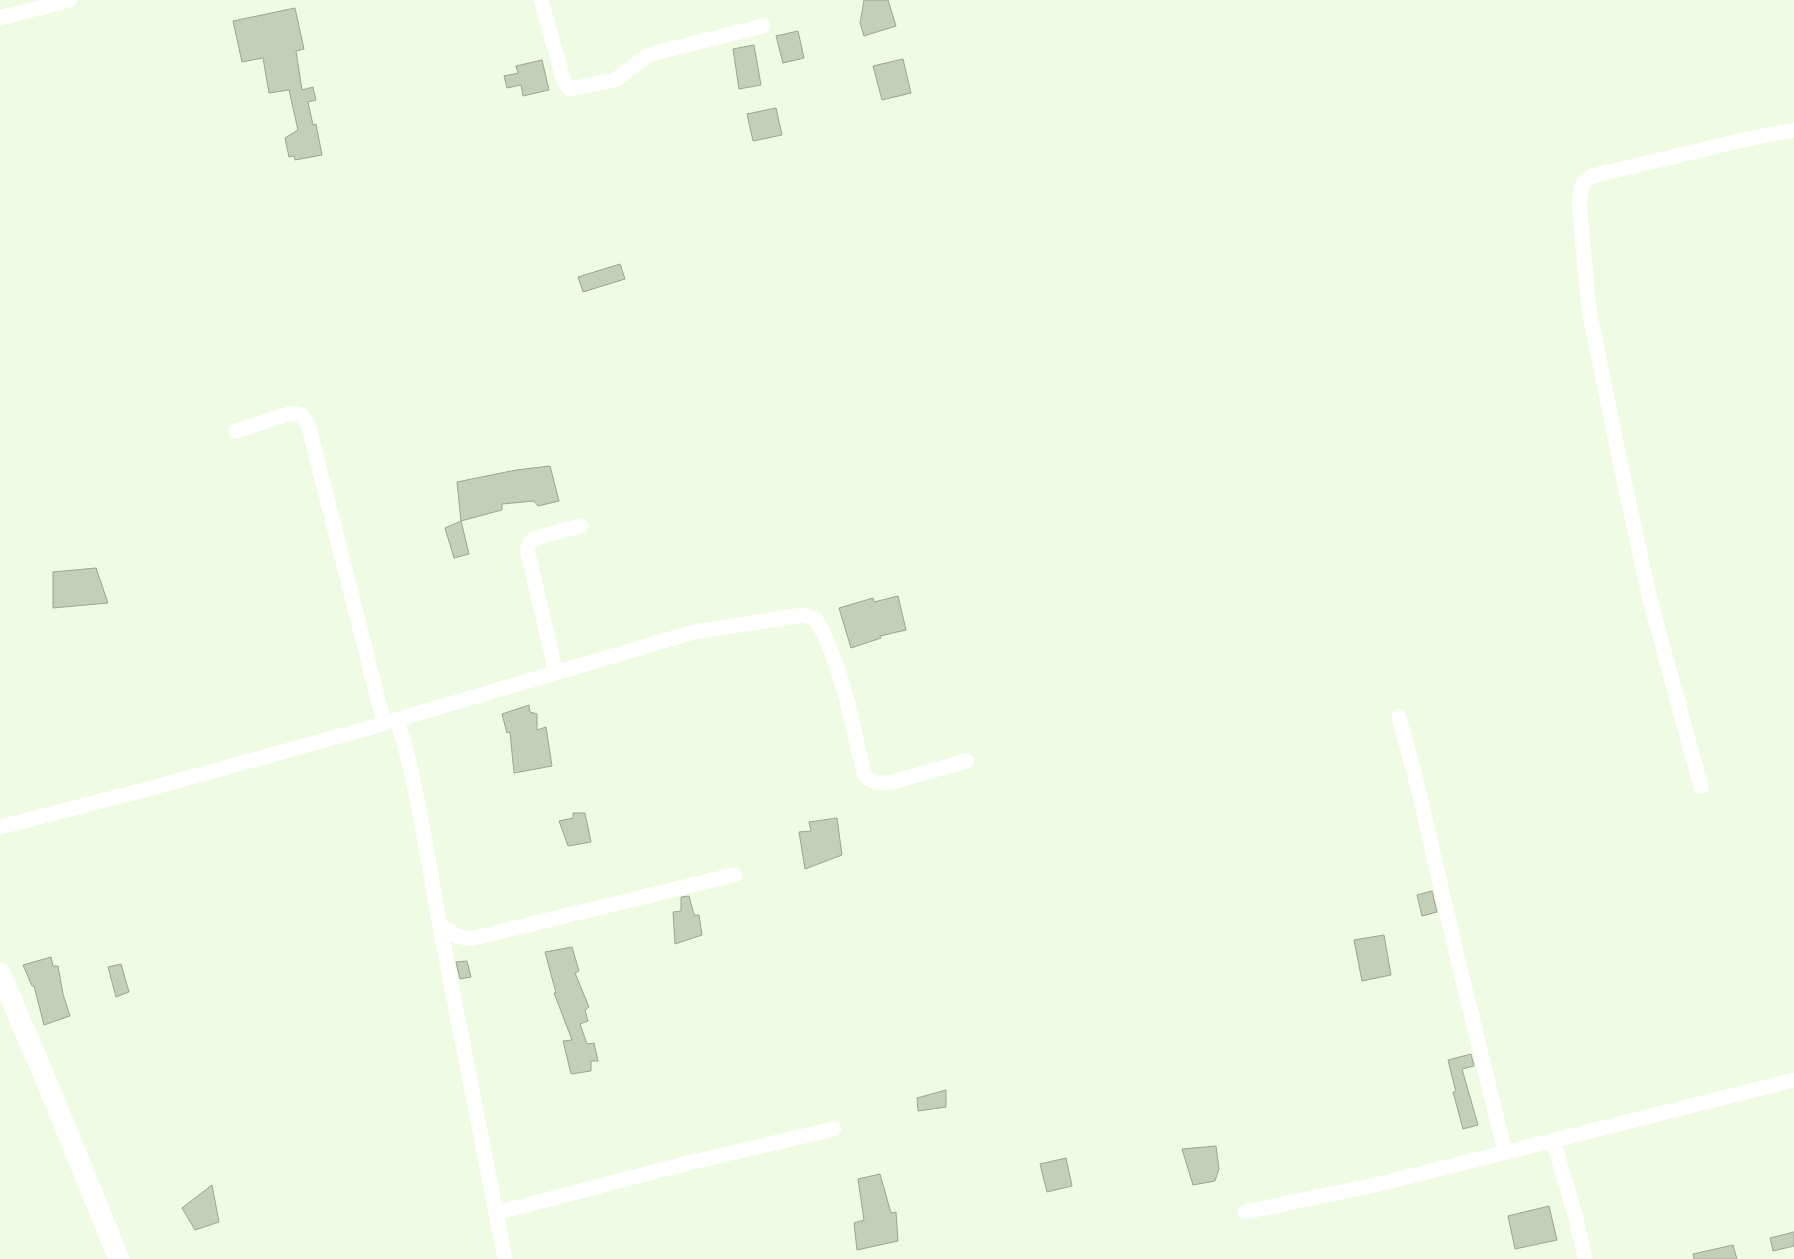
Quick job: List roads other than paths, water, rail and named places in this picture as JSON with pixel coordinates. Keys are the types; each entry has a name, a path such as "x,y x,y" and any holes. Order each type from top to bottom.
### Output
{"main road":[{"path":"0,973 119,1259"}],"street":[{"path":"0,18 70,0"},
{"path":"541,0 564,82 570,88 615,80 647,56 655,53 762,26"},
{"path":"1701,787 1650,600 1619,457 1589,310 1579,202 1582,186 1592,176 1747,139 1794,130"},
{"path":"236,430 292,413 301,415 308,424 391,721 409,756 504,1259"},
{"path":"556,673 527,549 536,538 581,526"},
{"path":"0,827 152,788 391,721 694,632 803,614 816,619 825,635 844,687 864,774 871,782 879,784 892,782 966,761"},
{"path":"1399,717 1418,788 1505,1152"},
{"path":"440,925 457,936 470,939 734,875"},
{"path":"1245,1212 1375,1185 1794,1080"},
{"path":"496,1214 684,1164 834,1129"},
{"path":"1553,1140 1576,1218 1585,1259"}]}
